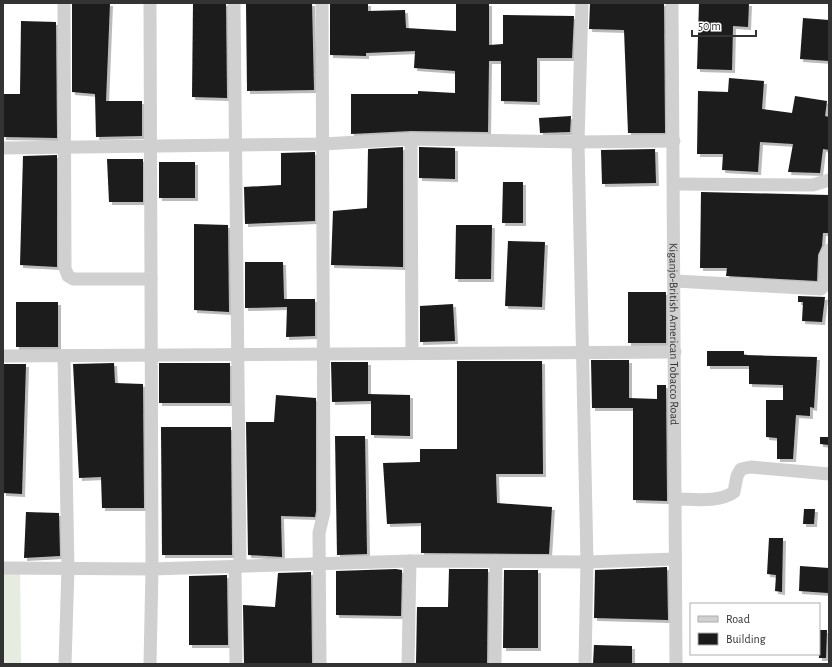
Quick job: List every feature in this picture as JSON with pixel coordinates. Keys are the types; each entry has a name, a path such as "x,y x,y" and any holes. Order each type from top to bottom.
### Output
{"street":[{"path":"64,3 65,268 68,276 73,278 151,279"},
{"path":"150,3 152,355 152,569 150,664"},
{"path":"234,3 238,355 238,566 236,664"},
{"path":"320,664 319,533 324,512 322,3"},
{"path":"582,3 578,142 584,352 587,562 585,664"},
{"name":"Kiganjo-British American Tobacco Road","path":"672,3 675,282 674,559 676,664"},
{"path":"3,148 64,146 323,144 411,139 578,142 674,141"},
{"path":"411,139 412,353"},
{"path":"674,184 813,186 829,180"},
{"path":"675,282 821,289 825,285 826,255 829,250"},
{"path":"3,356 675,352"},
{"path":"64,356 68,568 65,664"},
{"path":"675,499 714,499 728,496 734,492 737,476 741,469 751,467 829,474"},
{"path":"3,568 152,569 410,561 587,562 674,559"},
{"path":"408,664 410,561"},
{"path":"495,664 496,561"}],"shaded area":[{"path":"3,563 20,563 21,664 3,664"}],"building":[{"path":"72,3 110,3 106,101 142,101 142,136 96,137 95,94 72,92"},
{"path":"193,3 226,3 227,98 192,97"},
{"path":"246,3 312,3 314,90 247,91"},
{"path":"330,3 368,3 368,11 405,10 406,28 456,31 456,3 489,3 489,45 503,44 503,15 574,16 572,58 537,58 537,102 501,101 501,61 489,61 488,132 411,131 351,134 351,94 418,94 418,91 455,93 455,71 414,68 415,51 366,53 366,56 330,55"},
{"path":"590,3 664,3 665,133 628,133 624,30 589,29"},
{"path":"699,3 749,3 748,27 733,26 732,70 697,69"},
{"path":"803,18 829,20 829,61 800,59"},
{"path":"21,21 56,22 57,138 3,137 3,94 20,94"},
{"path":"729,78 764,81 762,109 792,113 795,96 827,101 825,116 829,117 829,150 823,149 820,173 788,172 793,144 760,142 758,172 722,170 723,154 697,154 698,91 728,92"},
{"path":"571,116 570,132 540,133 539,118"},
{"path":"403,147 403,267 331,265 333,211 367,208 368,149"},
{"path":"419,147 455,148 455,179 419,178"},
{"path":"655,149 656,183 602,184 601,150"},
{"path":"315,152 315,221 245,224 244,187 281,185 281,153"},
{"path":"57,155 57,267 20,265 23,156"},
{"path":"107,159 143,159 143,202 109,202"},
{"path":"159,162 195,162 195,198 159,198"},
{"path":"503,182 523,182 523,223 502,223"},
{"path":"701,192 829,195 829,233 823,233 822,246 818,255 817,281 726,276 727,268 700,268"},
{"path":"194,224 228,225 229,312 194,310"},
{"path":"456,225 492,225 491,279 455,279"},
{"path":"508,241 545,242 542,307 505,306"},
{"path":"245,262 283,262 284,299 315,299 315,336 286,337 287,307 245,308"},
{"path":"628,292 666,292 666,343 628,343"},
{"path":"798,296 825,297 822,322 802,321 803,302 798,302"},
{"path":"16,302 58,302 58,347 16,347"},
{"path":"453,304 455,341 420,342 420,306"},
{"path":"707,351 744,351 744,355 817,357 814,408 810,407 810,416 796,415 793,459 777,459 777,438 766,437 766,400 783,400 783,385 749,384 749,366 707,366"},
{"path":"591,360 629,360 629,398 657,399 657,385 666,385 667,501 633,500 633,408 592,408"},
{"path":"457,361 542,361 543,474 496,474 497,503 552,507 549,554 421,553 421,523 387,524 383,463 420,462 420,449 457,449"},
{"path":"331,362 368,362 368,394 410,395 410,436 371,435 371,401 332,402"},
{"path":"114,363 115,383 143,384 144,508 102,508 101,477 79,478 73,364"},
{"path":"159,363 230,363 230,403 159,403"},
{"path":"3,364 26,364 22,494 3,493"},
{"path":"276,395 316,398 315,517 281,516 282,557 248,555 246,422 274,422"},
{"path":"161,427 231,427 232,555 162,555"},
{"path":"335,436 365,436 367,554 337,555"},
{"path":"820,437 829,437 829,445 820,444"},
{"path":"804,509 815,509 814,524 803,524"},
{"path":"26,512 59,513 60,556 24,558"},
{"path":"769,538 783,538 782,592 775,591 776,575 767,574"},
{"path":"800,566 829,568 828,593 799,591"},
{"path":"667,567 668,620 594,618 595,570"},
{"path":"449,569 488,569 487,664 416,664 417,607 448,607"},
{"path":"402,570 401,616 336,615 336,571"},
{"path":"504,570 538,570 538,648 503,648"},
{"path":"311,572 312,664 244,664 243,605 275,607 278,573"},
{"path":"227,575 228,645 189,645 189,576"},
{"path":"820,630 827,630 826,658 819,658"},
{"path":"594,645 632,646 632,664 593,664"}]}
